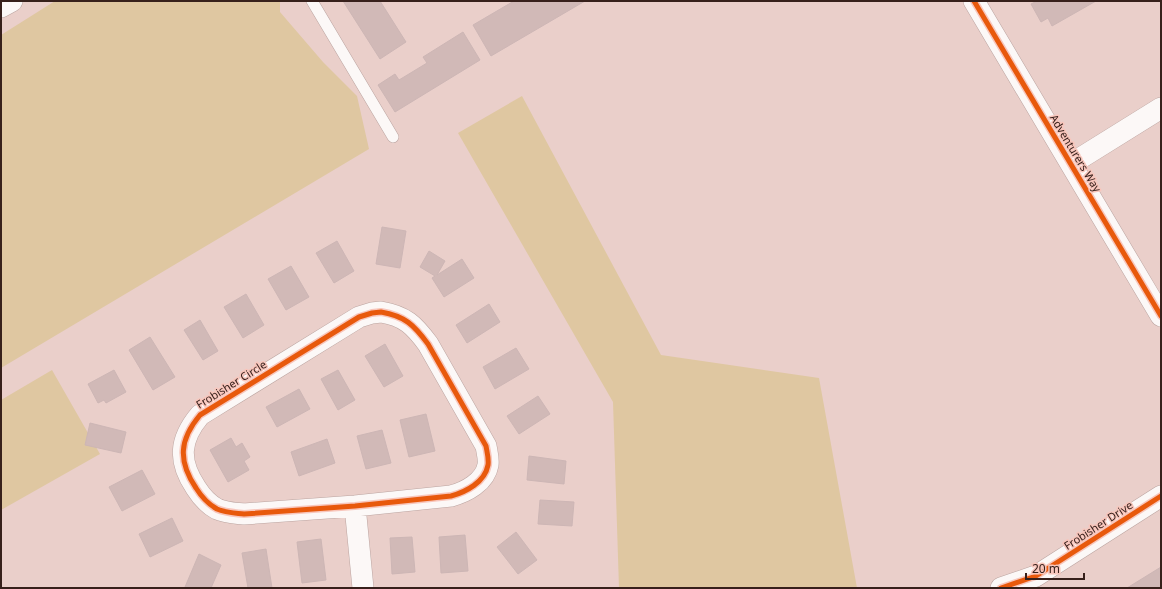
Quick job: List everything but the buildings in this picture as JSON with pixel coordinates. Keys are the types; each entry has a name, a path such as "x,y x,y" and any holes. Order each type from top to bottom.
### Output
{"street":[{"path":"1,8 12,1"},
{"name":"Adventurers Way","path":"974,1 1161,316"},
{"path":"1071,164 1161,108"},
{"name":"Frobisher Circle","path":"382,312 404,319 417,328 428,344 486,446 488,465 478,481 462,493 451,496 355,506 244,514 232,513 219,509 207,502 189,478 183,462 184,448 187,435 193,423 208,408 359,317 382,312"},
{"name":"Frobisher Drive","path":"1001,588 1036,576 1161,496"},
{"path":"355,506 363,588"}],"lane":[{"path":"312,1 393,138"}],"shaded area":[{"path":"55,1 280,1 280,12 323,62 357,96 369,149 1,368 1,35"},
{"path":"522,96 661,355 819,378 857,588 619,588 613,402 458,133"},
{"path":"52,370 100,454 1,510 1,400"}],"cycle path":[{"path":"974,1 1161,316"},
{"path":"381,312 396,316 408,322 428,344 486,446 488,465 479,481 469,489 451,496 355,506 244,514 231,513 217,509 202,497 186,469 183,451 188,433 200,415 359,317 381,312"},
{"path":"1001,588 1036,576 1161,496"}]}
